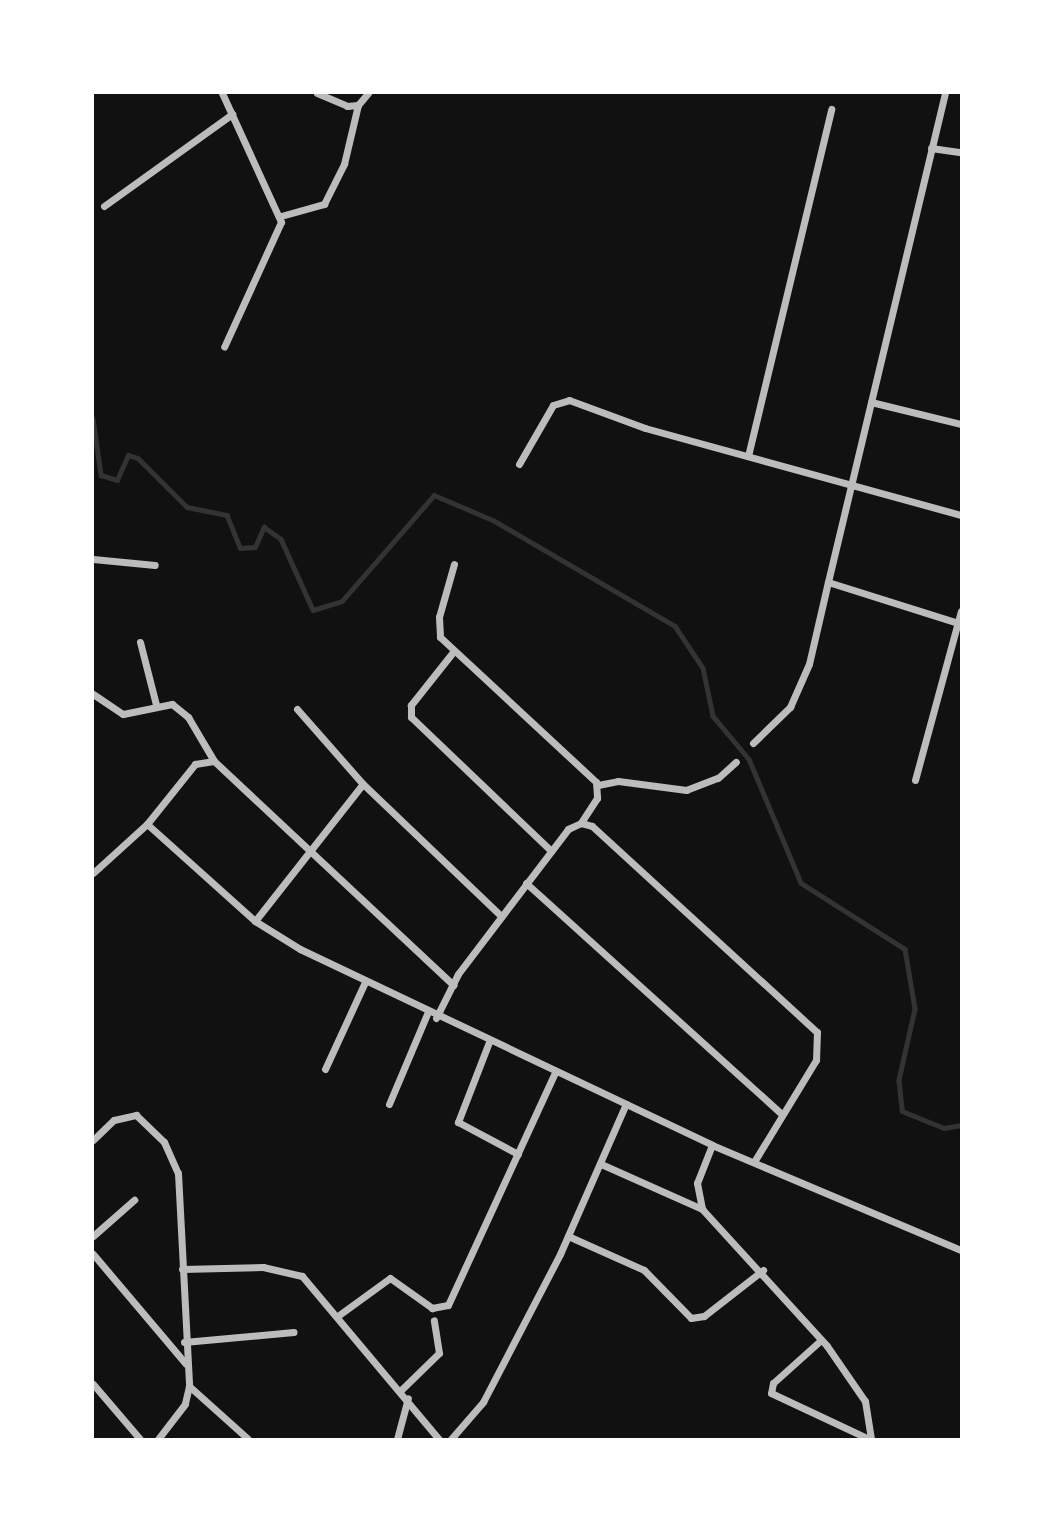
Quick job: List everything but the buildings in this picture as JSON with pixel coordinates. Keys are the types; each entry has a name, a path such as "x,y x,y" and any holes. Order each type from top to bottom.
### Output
{"street":[{"path":"222,93 281,216 224,347"},
{"path":"317,93 358,105"},
{"path":"281,216 324,204 344,164 358,105 368,93"},
{"path":"753,743 790,706 809,664 945,93"},
{"path":"748,456 831,109"},
{"path":"104,206 232,114"},
{"path":"931,148 961,152"},
{"path":"519,464 560,400 961,515"},
{"path":"871,402 961,424"},
{"path":"93,559 156,565"},
{"path":"454,564 438,626 453,652 598,785 627,782 678,791 718,778 736,762"},
{"path":"828,582 842,591 958,623"},
{"path":"915,780 961,611"},
{"path":"140,642 156,705"},
{"path":"453,652 411,705 411,717 551,851"},
{"path":"93,694 123,714 156,705 180,709 214,761 453,985"},
{"path":"297,709 363,784 501,916"},
{"path":"93,873 147,824 195,764 214,761"},
{"path":"254,921 308,847 363,784"},
{"path":"436,1018 453,985 501,916 551,851 581,823 598,785"},
{"path":"581,823 817,1032 816,1060 754,1162"},
{"path":"147,824 254,921 365,982 427,1014 712,1144 961,1250"},
{"path":"526,883 782,1114"},
{"path":"325,1069 365,982"},
{"path":"389,1104 427,1014"},
{"path":"489,1042 458,1122 518,1154"},
{"path":"339,1315 390,1278 444,1309 555,1072"},
{"path":"451,1439 483,1402 568,1236 626,1104"},
{"path":"93,1140 125,1115 145,1121 164,1142 178,1173 184,1342 189,1386 185,1404 158,1439"},
{"path":"702,1209 697,1183 712,1144"},
{"path":"601,1164 702,1209 763,1270 821,1340 865,1401 870,1439"},
{"path":"93,1236 134,1200"},
{"path":"568,1236 644,1270 691,1318 704,1316 763,1270"},
{"path":"93,1254 186,1365"},
{"path":"182,1269 294,1272 339,1315 439,1439"},
{"path":"401,1390 439,1353 434,1320"},
{"path":"184,1342 294,1332"},
{"path":"821,1340 773,1383 771,1393 870,1439"},
{"path":"93,1384 96,1395 140,1439"},
{"path":"189,1386 248,1439"},
{"path":"397,1439 408,1398"}],"waterway":[{"path":"93,418 101,475 117,480 128,455 138,458 187,507 227,515 240,548 255,547 264,527 281,539 313,610 342,601 434,495 493,520 675,626 703,668 713,716 749,759 801,883 905,949 915,1009 899,1080 902,1111 944,1128 961,1125"}]}
